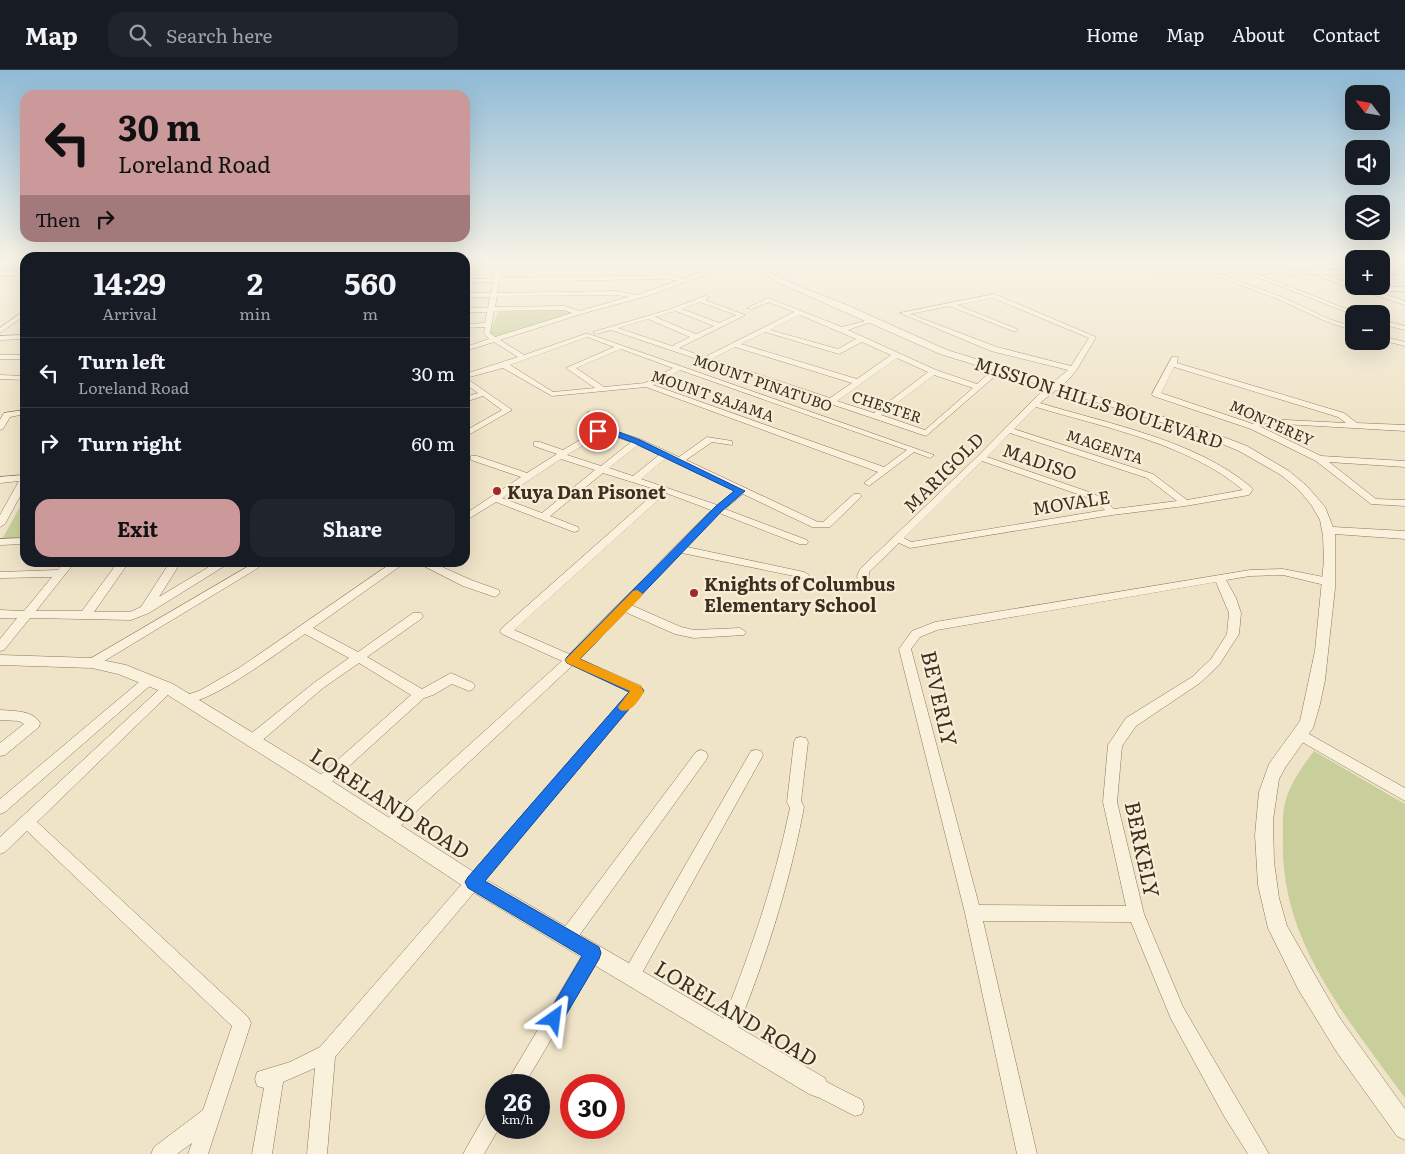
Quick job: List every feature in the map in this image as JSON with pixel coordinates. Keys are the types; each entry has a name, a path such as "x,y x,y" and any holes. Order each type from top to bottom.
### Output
{"street":[{"path":"491,313 488,335 524,358"},
{"path":"470,348 576,313"},
{"path":"596,332 664,313"},
{"path":"685,313 720,326"},
{"path":"670,349 742,315 737,313"},
{"path":"704,360 799,313"},
{"path":"801,313 933,372 978,387 990,377"},
{"name":"MISSION HILLS BOULEVARD","path":"854,313 959,358 1200,432 1258,457 1284,471 1306,491 1320,510 1327,522 1330,551 1324,635 1316,689 1308,721 1274,770 1267,802 1264,838 1266,871 1276,924 1306,983 1328,1020 1405,1128"},
{"path":"905,313 903,313 994,349 1073,369"},
{"path":"971,313 1015,330"},
{"name":"MARIGOLD","path":"864,583 862,576 864,571 898,540 1034,404 1073,369 1093,337 1035,313"},
{"path":"1311,313 1345,326"},
{"path":"0,331 20,316"},
{"path":"649,317 696,337"},
{"path":"833,326 867,318"},
{"path":"841,330 867,318"},
{"path":"1390,324 1405,328"},
{"path":"470,326 488,325"},
{"name":"CHESTER","path":"612,328 670,349 926,433 978,387"},
{"path":"764,330 840,352 860,340"},
{"name":"MOUNT PINATUBO","path":"524,358 587,335 930,455"},
{"path":"0,338 20,337"},
{"path":"1390,340 1405,344"},
{"path":"735,345 858,382"},
{"path":"602,389 570,368 620,347"},
{"path":"0,357 20,356"},
{"path":"831,402 895,356"},
{"path":"470,376 524,358"},
{"name":"MONTEREY","path":"1356,426 1341,415 1174,362 1156,394 1254,427 1319,459 1374,502 1405,503"},
{"name":"MOUNT SAJAMA","path":"504,365 552,394 647,385 885,471"},
{"path":"647,385 680,367"},
{"path":"875,416 933,372"},
{"path":"0,377 20,378"},
{"path":"470,382 508,410 470,431"},
{"path":"470,398 484,393"},
{"name":"MOVALE","path":"898,540 910,545 1112,512 1246,493 1248,489 1229,473 1172,445 1034,404"},
{"path":"0,427 7,415 20,412"},
{"path":"591,414 603,430 637,441 741,491 824,527 856,496"},
{"path":"1254,427 1258,423 1266,421 1405,428"},
{"path":"470,515 562,454 603,430"},
{"name":"MAGENTA","path":"1009,430 1150,476 1185,503"},
{"path":"679,461 710,438 729,443"},
{"path":"543,517 637,441"},
{"path":"538,444 602,469 665,489 803,542"},
{"path":"869,483 913,449"},
{"path":"635,479 666,454"},
{"path":"474,458 529,476"},
{"name":"MADISO","path":"981,458 1089,495 1112,512"},
{"path":"1319,459 1405,464"},
{"path":"0,480 20,478"},
{"path":"0,524 20,487"},
{"path":"262,1154 269,1077 293,1070 326,1052 638,691 506,631 665,489"},
{"path":"389,827 571,660 718,509 741,491"},
{"path":"496,499 574,528"},
{"path":"1328,530 1405,534"},
{"path":"0,542 20,541"},
{"path":"680,549 804,575"},
{"path":"0,647 66,567"},
{"path":"86,614 120,567"},
{"path":"145,610 173,567"},
{"path":"0,614 131,616 145,610 218,567"},
{"path":"92,663 252,567"},
{"path":"187,699 203,694 243,671 394,567"},
{"path":"431,567 495,593"},
{"name":"BEVERLY","path":"1027,1154 973,913 904,649 916,634 935,626 1220,579 1250,572 1283,572 1328,582"},
{"path":"0,575 61,573"},
{"name":"BERKELY","path":"1220,579 1235,613 1232,634 1216,662 1196,680 1131,722 1115,745 1110,802 1136,914 1176,1013 1230,1109 1259,1154"},
{"path":"624,607 679,631 694,634 740,632"},
{"path":"253,740 318,684 417,616"},
{"path":"305,629 358,657 420,694"},
{"name":"LORELAND ROAD","path":"0,660 92,663 121,669 168,688 321,783 473,882 817,1086"},
{"path":"321,783 420,694 429,692 450,678 469,686"},
{"path":"0,808 148,680"},
{"path":"0,847 168,688"},
{"path":"0,715 21,716 34,724 0,751"},
{"path":"1300,734 1405,795"},
{"path":"727,1033 750,974 790,844 797,807 794,802 800,742"},
{"path":"631,976 756,755"},
{"path":"567,938 701,756"},
{"path":"27,822 242,1023 198,1154"},
{"path":"973,913 1136,914"},
{"path":"521,1074 593,953"},
{"path":"317,1154 326,1052"},
{"path":"817,1086 855,1107"},
{"path":"161,1154 210,1117"},
{"path":"473,1154 485,1134"}],"green space":[{"path":"498,313 573,313 494,337 489,334"},
{"path":"20,507 20,538 2,539"},
{"path":"1314,751 1405,804 1405,1098 1361,1039 1321,977 1305,945 1292,911 1285,876 1283,812 1293,782"}],"slow traffic":[{"path":"625,707 638,691 637,689 571,660 637,594"}],"place":[{"name":"Kuya Dan Pisonet","path":"497,491"},
{"name":"Knights of Columbus Elementary School","path":"694,593"}],"route":[{"path":"554,1019 593,953 473,882 638,691 571,660 718,509 741,491 637,441 608,430 598,431"}]}
